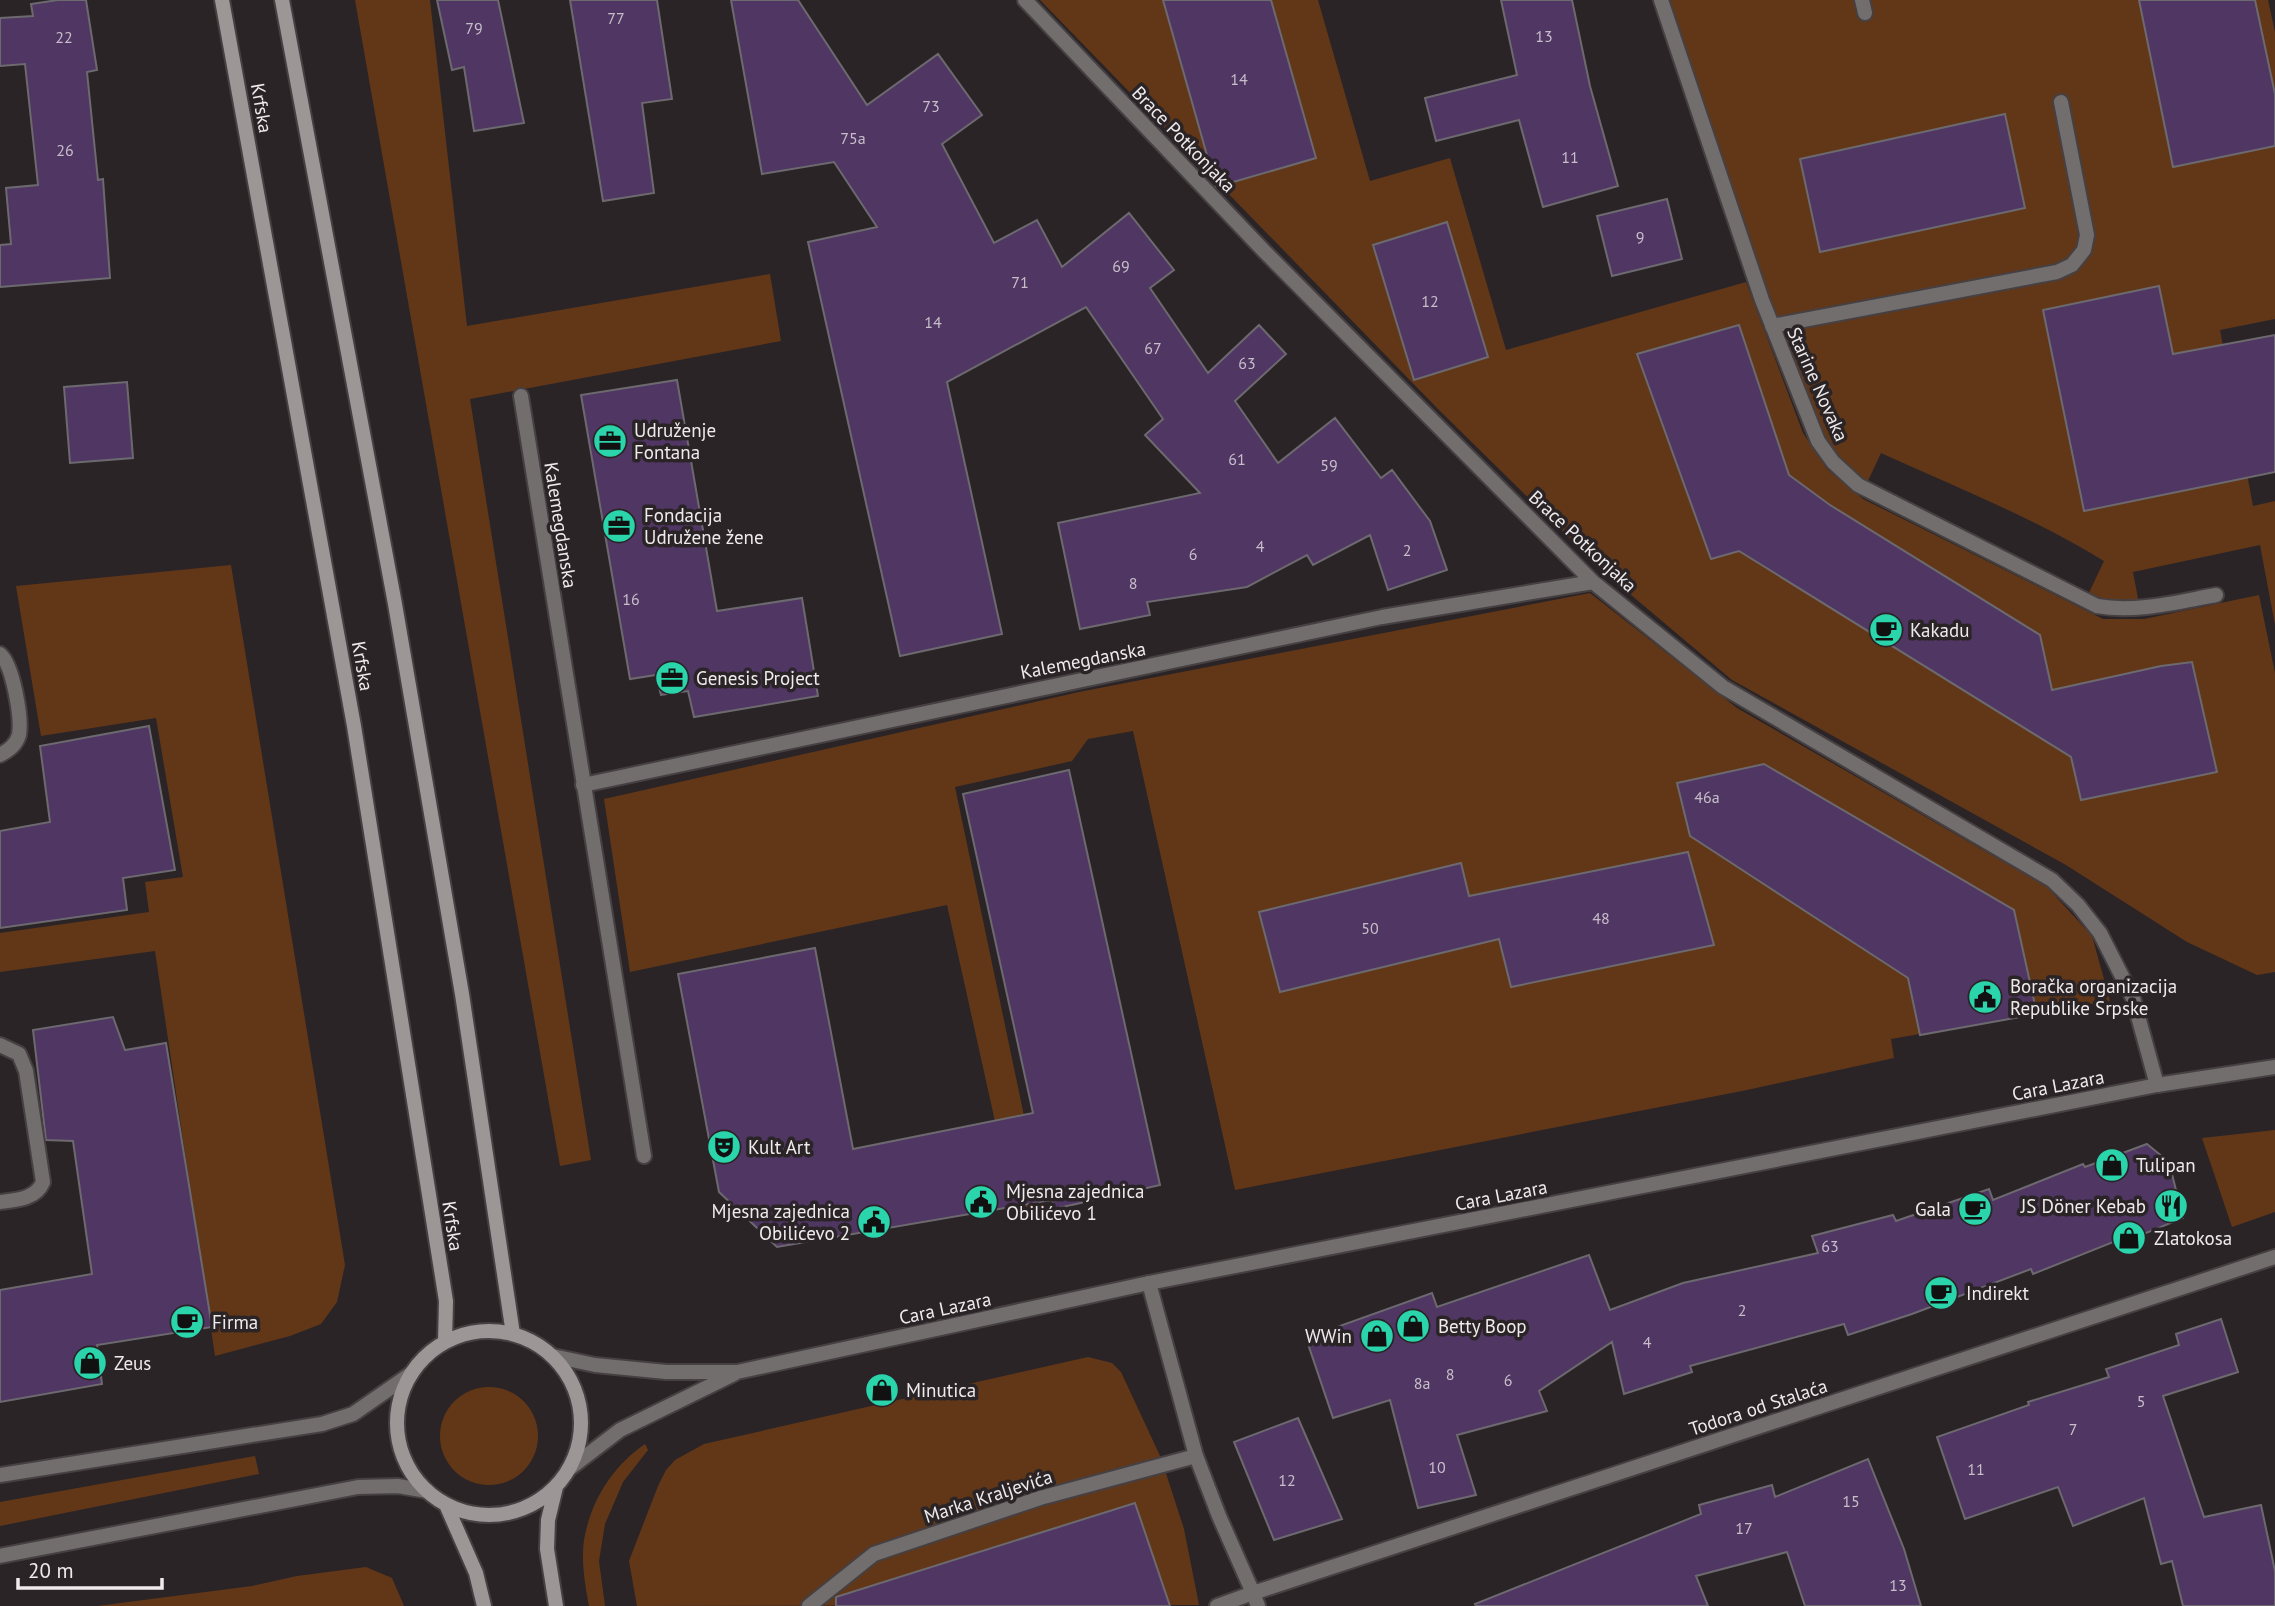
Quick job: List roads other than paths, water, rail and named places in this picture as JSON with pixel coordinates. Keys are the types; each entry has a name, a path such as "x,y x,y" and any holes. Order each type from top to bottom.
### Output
{"main road":[{"name":"Krfska","path":"222,0 354,726 446,1301 444,1342"},
{"name":"Krfska","path":"282,0 395,604 464,1007 513,1334"},
{"path":"490,1331 513,1334 534,1343 553,1356 570,1378 578,1398 581,1423 578,1446 569,1469 556,1486 538,1502 496,1515 476,1515 447,1507 427,1491 404,1460 397,1415 412,1373 426,1355 444,1342 466,1333 490,1331"},
{"path":"556,1486 548,1520 547,1549 556,1606"},
{"path":"447,1507 476,1573 484,1606"}],"street":[{"name":"Brace Potkonjaka","path":"1025,0 1265,252 1593,582 1723,687 2052,880 2078,905 2100,933 2133,998 2157,1085"},
{"name":"Starine Novaka","path":"1661,0 1772,326 1818,441 1833,462 1858,485 2097,606 2137,608 2216,595"},
{"path":"1772,326 2000,284 2057,272 2071,265 2084,250 2087,235 2061,102"},
{"name":"Kalemegdanska","path":"522,396 644,1156"},
{"name":"Kalemegdanska","path":"583,785 1382,618 1593,582"},
{"path":"0,654 11,672 19,726 13,747 0,755"},
{"path":"0,1045 19,1054 26,1071 43,1182 40,1189 24,1199 0,1202"},
{"name":"Cara Lazara","path":"553,1356 595,1365 666,1372 737,1372 1149,1283 2157,1085 2275,1067"},
{"name":"Todora od Stalaća","path":"1256,1600 2275,1257"},
{"path":"1149,1283 1196,1456 1256,1600 1217,1606"},
{"name":"Cara Lazara","path":"569,1469 620,1430 737,1372"},
{"path":"0,1475 322,1424 353,1414 412,1373"},
{"name":"Marka Kraljevića","path":"809,1606 874,1554 1040,1498 1196,1456"},
{"path":"0,1556 358,1487 398,1486 427,1491"}],"place":[{"name":"Udruženje Fontana","path":"610,441"},
{"name":"Fondacija Udružene žene","path":"619,526"},
{"name":"Kakadu","path":"1886,630"},
{"name":"Genesis Project","path":"672,678"},
{"name":"Boračka organizacija Republike Srpske","path":"1985,997"},
{"name":"Kult Art","path":"724,1147"},
{"name":"Tulipan","path":"2112,1165"},
{"name":"Mjesna zajednica Obilićevo 1","path":"981,1202"},
{"name":"JS Döner Kebab","path":"2171,1206"},
{"name":"Gala","path":"1975,1209"},
{"name":"Mjesna zajednica Obilićevo 2","path":"874,1222"},
{"name":"Zlatokosa","path":"2129,1238"},
{"name":"Indirekt","path":"1941,1293"},
{"name":"Firma","path":"187,1322"},
{"name":"Betty Boop","path":"1413,1326"},
{"name":"WWin","path":"1377,1336"},
{"name":"Zeus","path":"90,1363"},
{"name":"Minutica","path":"882,1390"}]}
